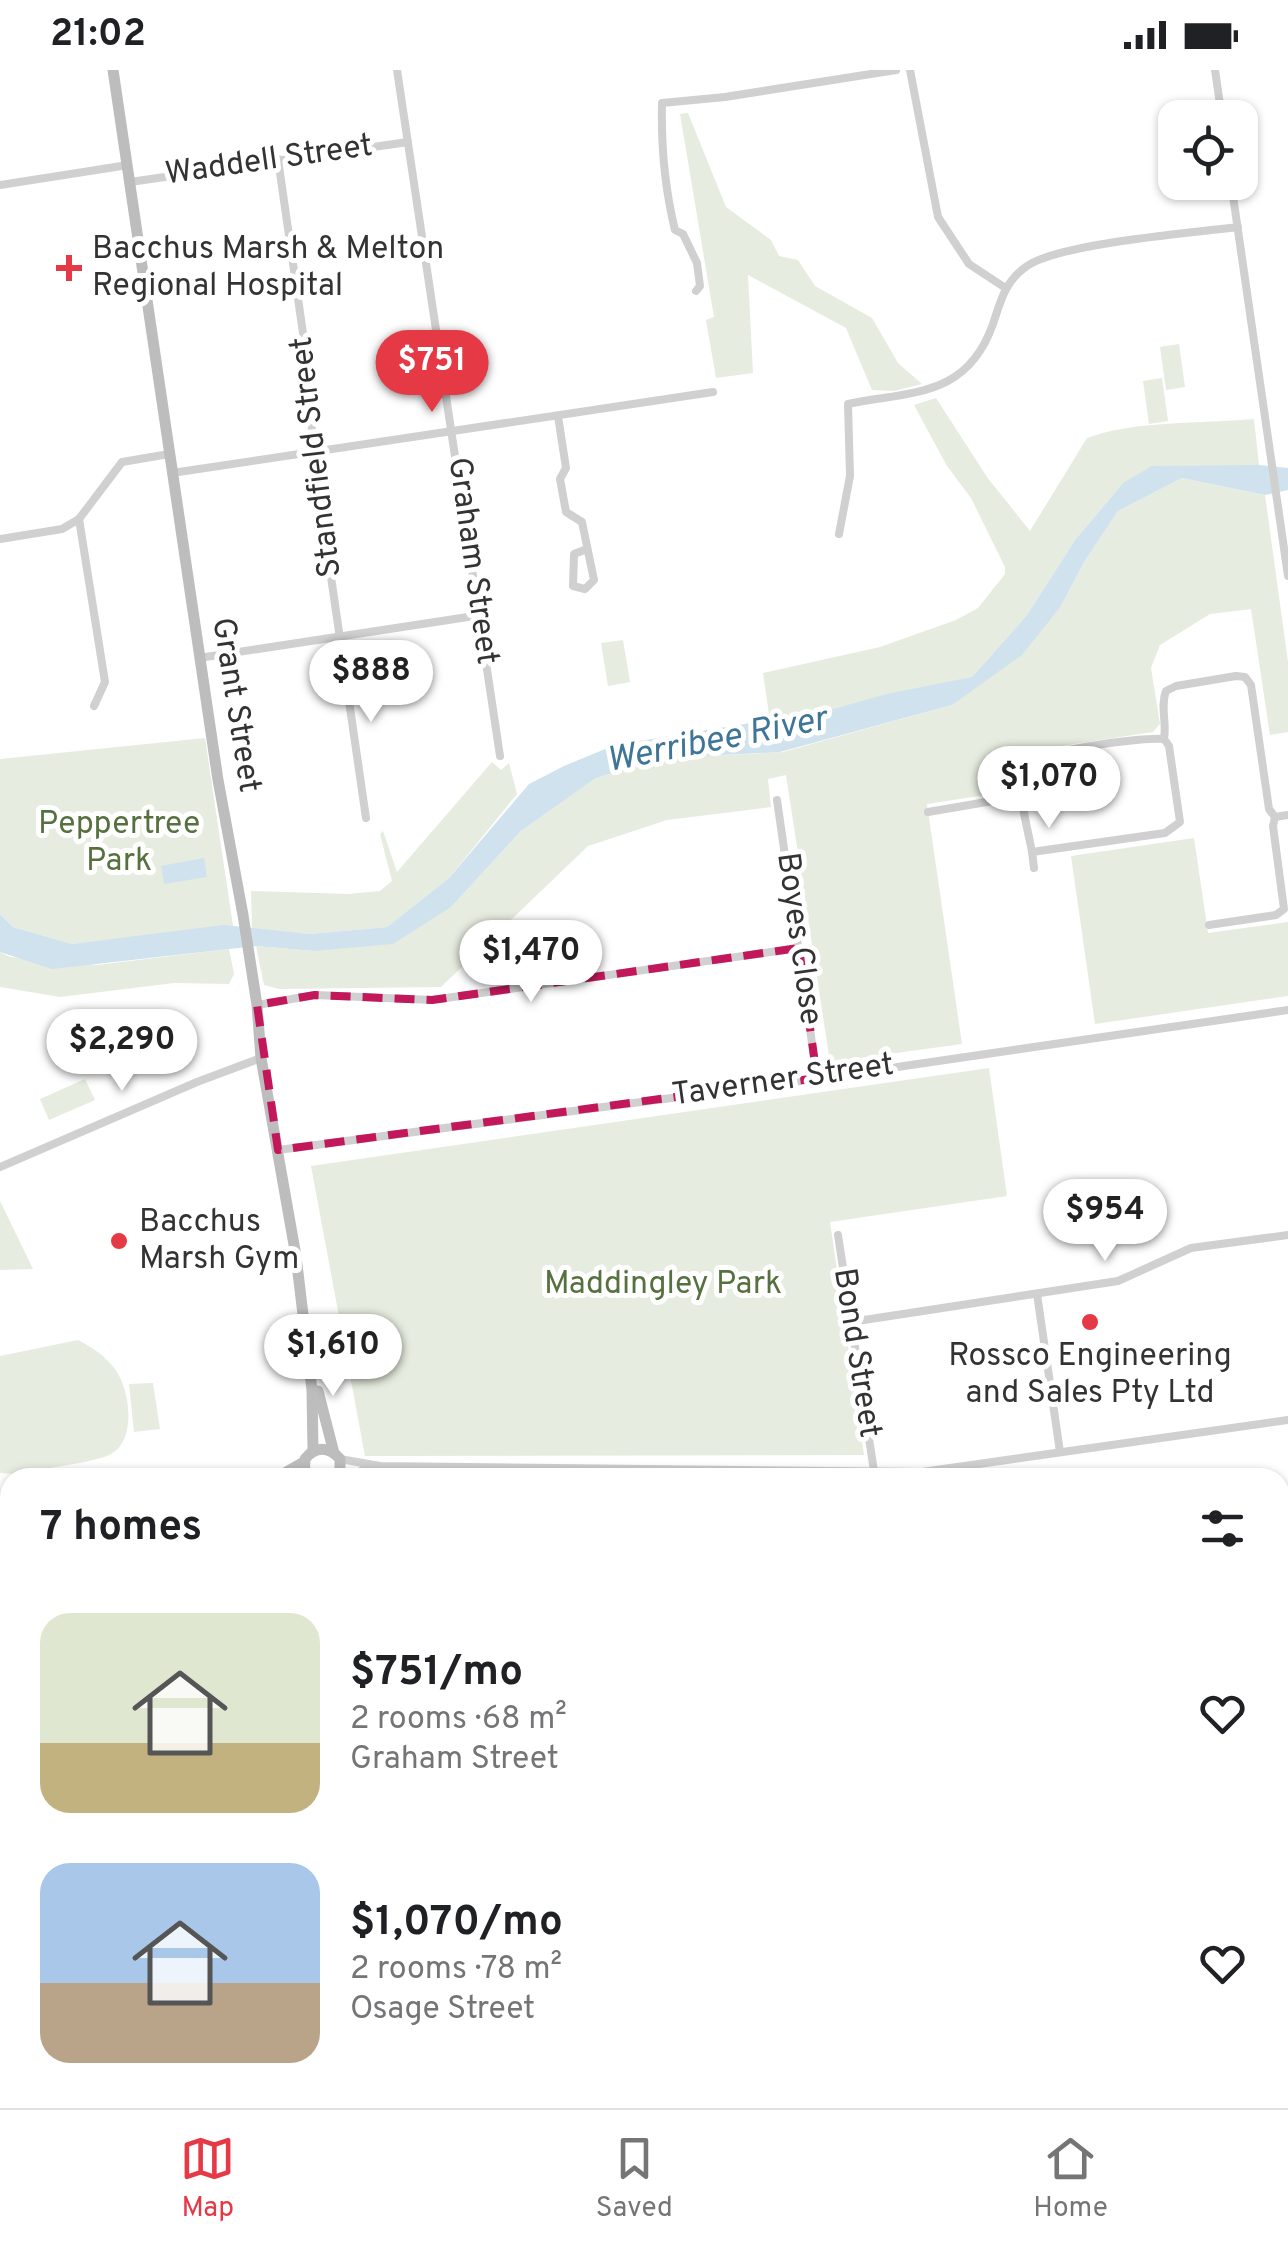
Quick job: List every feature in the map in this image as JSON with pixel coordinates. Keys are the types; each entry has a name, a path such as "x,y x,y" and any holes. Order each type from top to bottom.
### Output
{"main road":[{"name":"Grant Street","path":"113,70 199,658 252,974 260,1058 308,1348 314,1428 306,1468"},
{"name":"Grant Street","path":"308,1348 340,1468"},
{"path":"291,1468 322,1449 337,1456"}],"street":[{"name":"Graham Street","path":"398,70 500,756"},
{"path":"696,291 700,286 696,262 683,234 674,230 671,215 660,132 662,103 896,70"},
{"path":"910,70 938,217 969,264 1004,287"},
{"path":"1215,70 1219,100"},
{"name":"Waddell Street","path":"130,182 408,142"},
{"name":"Standfield Street","path":"278,159 309,375 312,452 366,818"},
{"path":"0,185 128,166"},
{"path":"1234,200 1288,576"},
{"path":"838,534 850,476 848,404 901,398 944,384 980,348 1004,287 1029,265 1066,252 1238,227"},
{"path":"172,473 713,392"},
{"path":"558,416 566,468 560,479 566,512 582,522 594,580 586,589 573,586 574,554 587,549"},
{"path":"0,538 62,529 79,519 122,462 169,454"},
{"path":"79,519 105,682 94,706"},
{"path":"199,658 481,615"},
{"path":"1032,852 1166,833 1176,828 1180,822 1169,746 1164,739 1162,702 1166,691 1177,686 1246,677 1251,685 1269,808 1275,817 1284,909 1276,915 1209,925"},
{"path":"1034,868 1022,796 1022,767 1040,755 1164,739"},
{"path":"928,812 1022,796"},
{"name":"Boyes Close","path":"778,800 817,1078"},
{"path":"1275,817 1288,816"},
{"path":"540,984 572,926"},
{"path":"256,1005 315,996 432,1000 799,948"},
{"name":"Taverner Street","path":"278,1150 1288,1010"},
{"path":"0,1167 260,1058"},
{"name":"Bond Street","path":"838,1235 874,1468"},
{"path":"851,1322 1118,1281 1191,1248 1288,1235"},
{"path":"1037,1294 1060,1452"},
{"path":"950,1468 1288,1420"},
{"path":"337,1456 380,1466"},
{"path":"368,1468 578,1468"}],"highlighted area":[{"path":"799,948 817,1078 278,1150 257,1005 315,995 432,1000"}],"green space":[{"path":"688,113 726,207 771,240 779,256 798,260 815,286 872,318 898,363 922,384 894,391 872,390 846,328 748,275 753,373 716,378 706,320 714,317 680,114"},
{"path":"1179,344 1185,387 1166,390 1160,347"},
{"path":"1162,378 1168,421 1149,424 1143,381"},
{"path":"936,398 987,477 1030,531 1087,438 1106,432 1147,425 1254,419 1259,465 1123,483 1075,540 1027,615 972,677 771,728 763,673 880,647 956,620 978,608 1005,574 971,498 947,466 914,405"},
{"path":"1182,478 1265,495 1288,662 1288,732 1270,735 1251,609 1210,614 1160,645 1151,668 1160,724 1153,732 1028,751 1009,775 1011,785 1005,792 927,804 962,1044 830,1062 786,775 768,779 771,807 667,820 588,846 441,987 279,989 264,985 256,946 314,951 451,907 521,831 596,778 663,758 783,752 952,705 1061,606 1118,511"},
{"path":"623,640 630,682 608,686 601,643"},
{"name":"Peppertree Park","path":"205,738 233,926 72,944 13,927 0,914 0,759"},
{"path":"492,762 501,770 509,763 517,794 449,878 387,927 310,934 252,930 251,891 380,891 392,881 380,834 383,831 397,872"},
{"path":"1194,838 1208,933 1288,922 1288,996 1095,1024 1071,856"},
{"path":"229,949 234,974 229,984 174,983 60,997 0,987 0,952 10,957 97,965"},
{"name":"Maddingley Park","path":"989,1068 1007,1196 830,1222 864,1455 365,1456 311,1166"},
{"path":"85,1079 95,1100 49,1120 40,1099"},
{"path":"0,1201 33,1269 0,1270"},
{"path":"78,1340 102,1356 120,1378 127,1402 128,1428 118,1448 100,1458 49,1468 0,1468 0,1356"},
{"path":"153,1383 160,1429 134,1432 129,1384"}],"water":[{"name":"Werribee River","path":"1152,466 1288,468 1288,490 1265,495 1182,478 1118,511 1061,606 1022,655 952,705 780,752 663,758 596,778 521,831 451,907 393,944 314,951 256,946 52,969 0,952 0,914 13,927 72,944 224,925 310,934 387,927 449,878 529,784 615,745 830,710 972,677 1027,615 1075,540 1123,483"},
{"path":"204,858 207,877 164,884 161,866"}],"place":[{"name":"Bacchus Marsh & Melton Regional Hospital","path":"69,268"},
{"name":"Bacchus Marsh Gym","path":"119,1241"},
{"name":"Rossco Engineering and Sales Pty Ltd","path":"1090,1322"}]}
